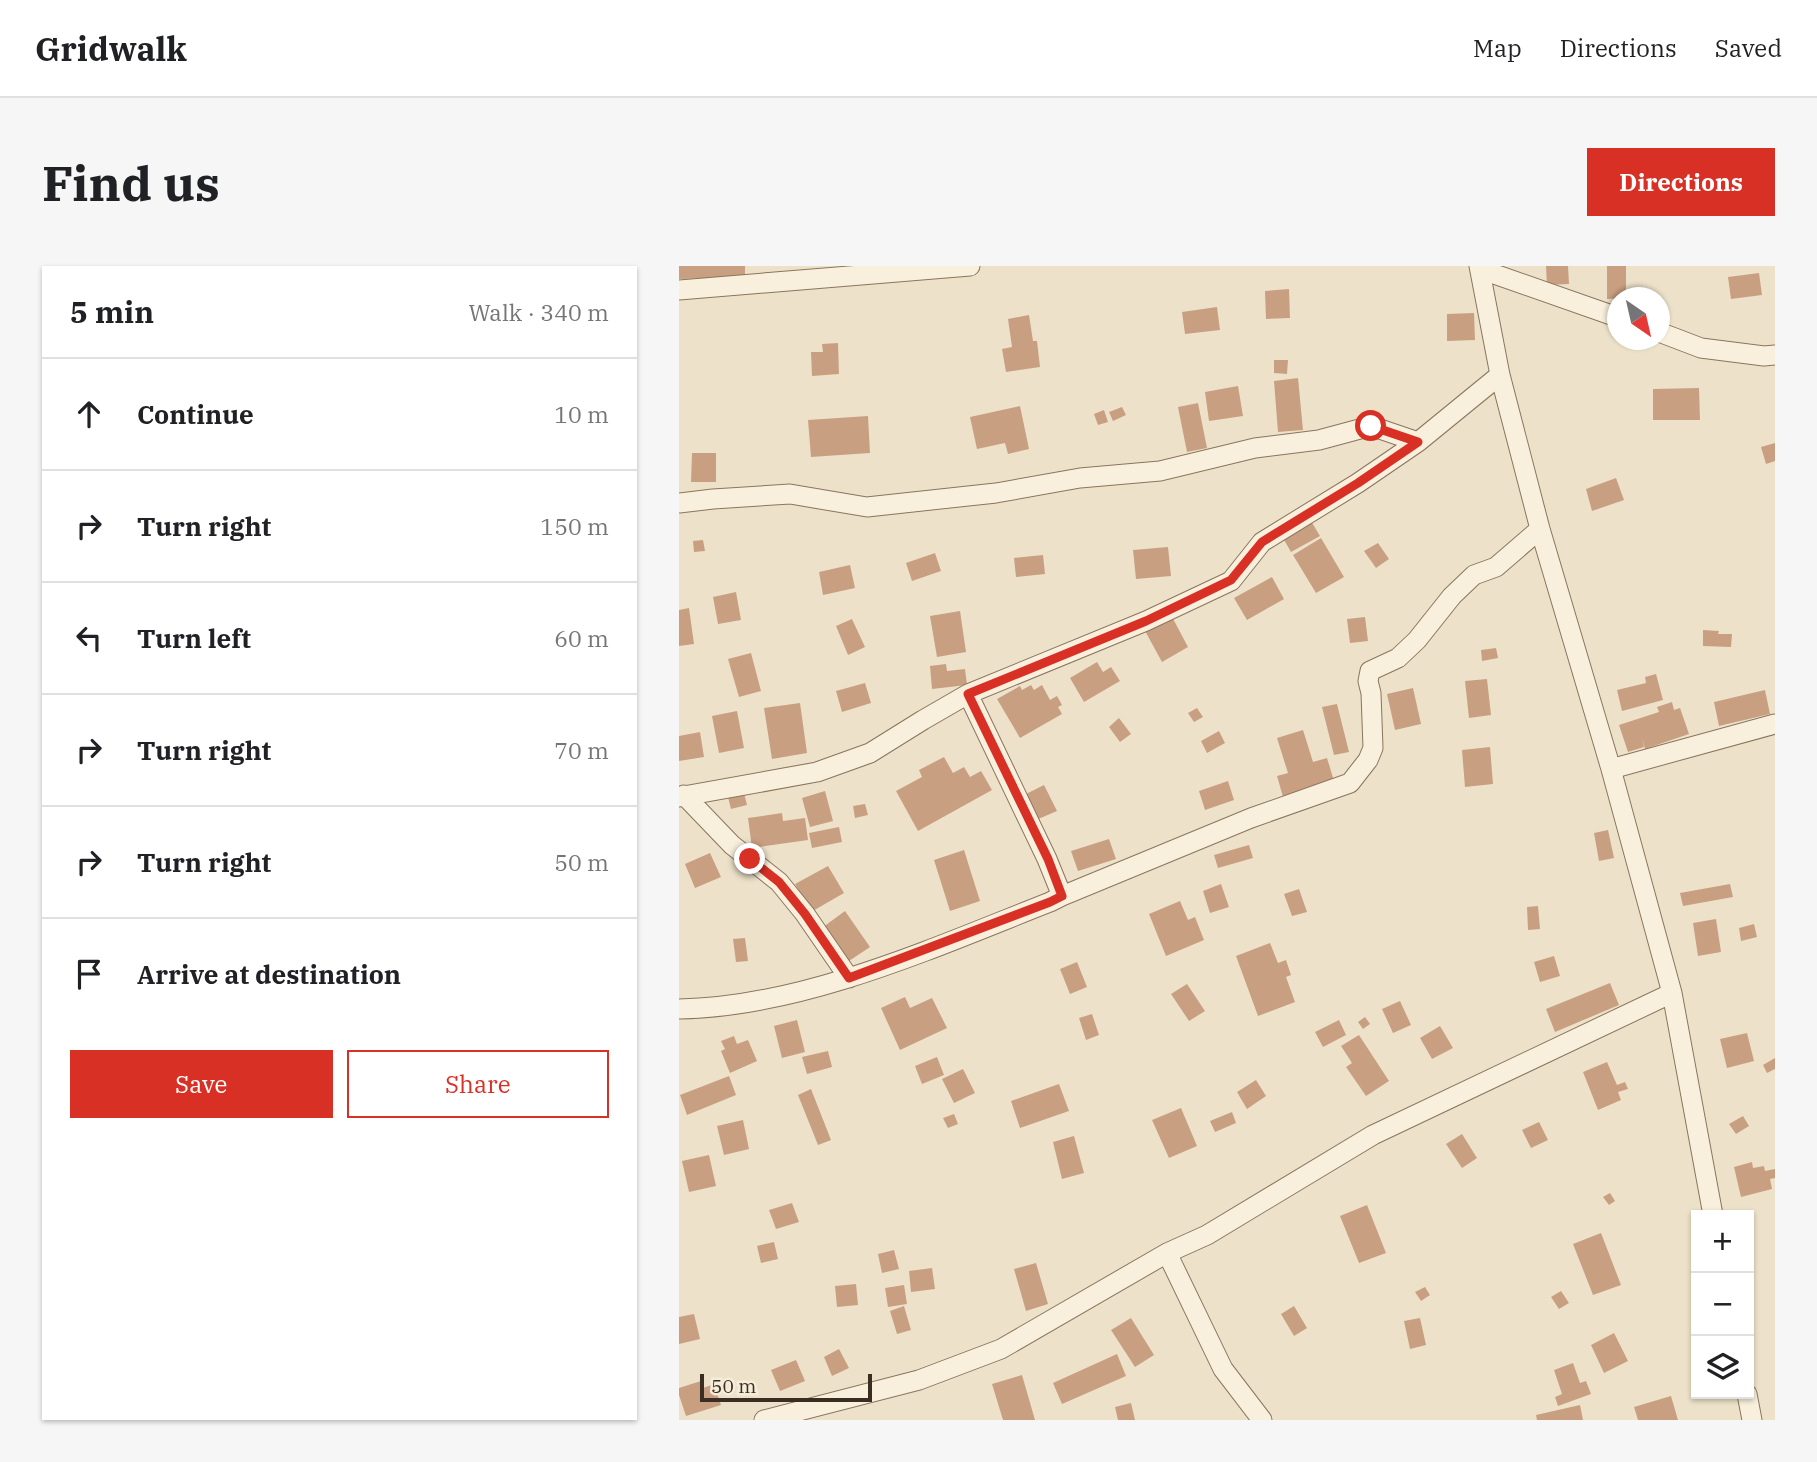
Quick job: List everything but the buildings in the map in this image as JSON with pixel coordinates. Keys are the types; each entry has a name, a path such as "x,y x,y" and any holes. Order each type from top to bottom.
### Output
{"street":[{"path":"679,290 969,266"},
{"path":"1480,268 1607,313"},
{"path":"1480,268 1500,376 1540,529 1611,769 1672,993 1712,1210"},
{"path":"1670,336 1701,348 1775,355"},
{"path":"682,796 817,772 870,753 968,694 1146,621 1231,580 1262,542 1358,483 1418,442 1500,376"},
{"path":"679,503 790,494 867,507 996,493 1080,478 1160,471 1255,448 1319,440 1371,426 1418,442"},
{"path":"679,1009 763,1000 849,978 1050,902 1251,818 1350,783 1368,760 1373,748 1368,681 1370,671 1398,658 1474,575 1496,567 1540,529"},
{"path":"968,694 1048,859 1062,896"},
{"path":"1611,769 1775,724"},
{"path":"682,796 731,845 779,882 805,914 849,978"},
{"path":"764,1420 919,1380 1001,1349 1167,1253 1207,1235 1373,1135 1672,993"},
{"path":"1167,1253 1223,1369 1262,1420"},
{"path":"1748,1399 1752,1420"}],"route":[{"path":"750,859 779,882 805,914 849,978 1062,896 1048,859 968,694 1146,621 1231,580 1262,542 1358,483 1418,442 1371,426"}]}
